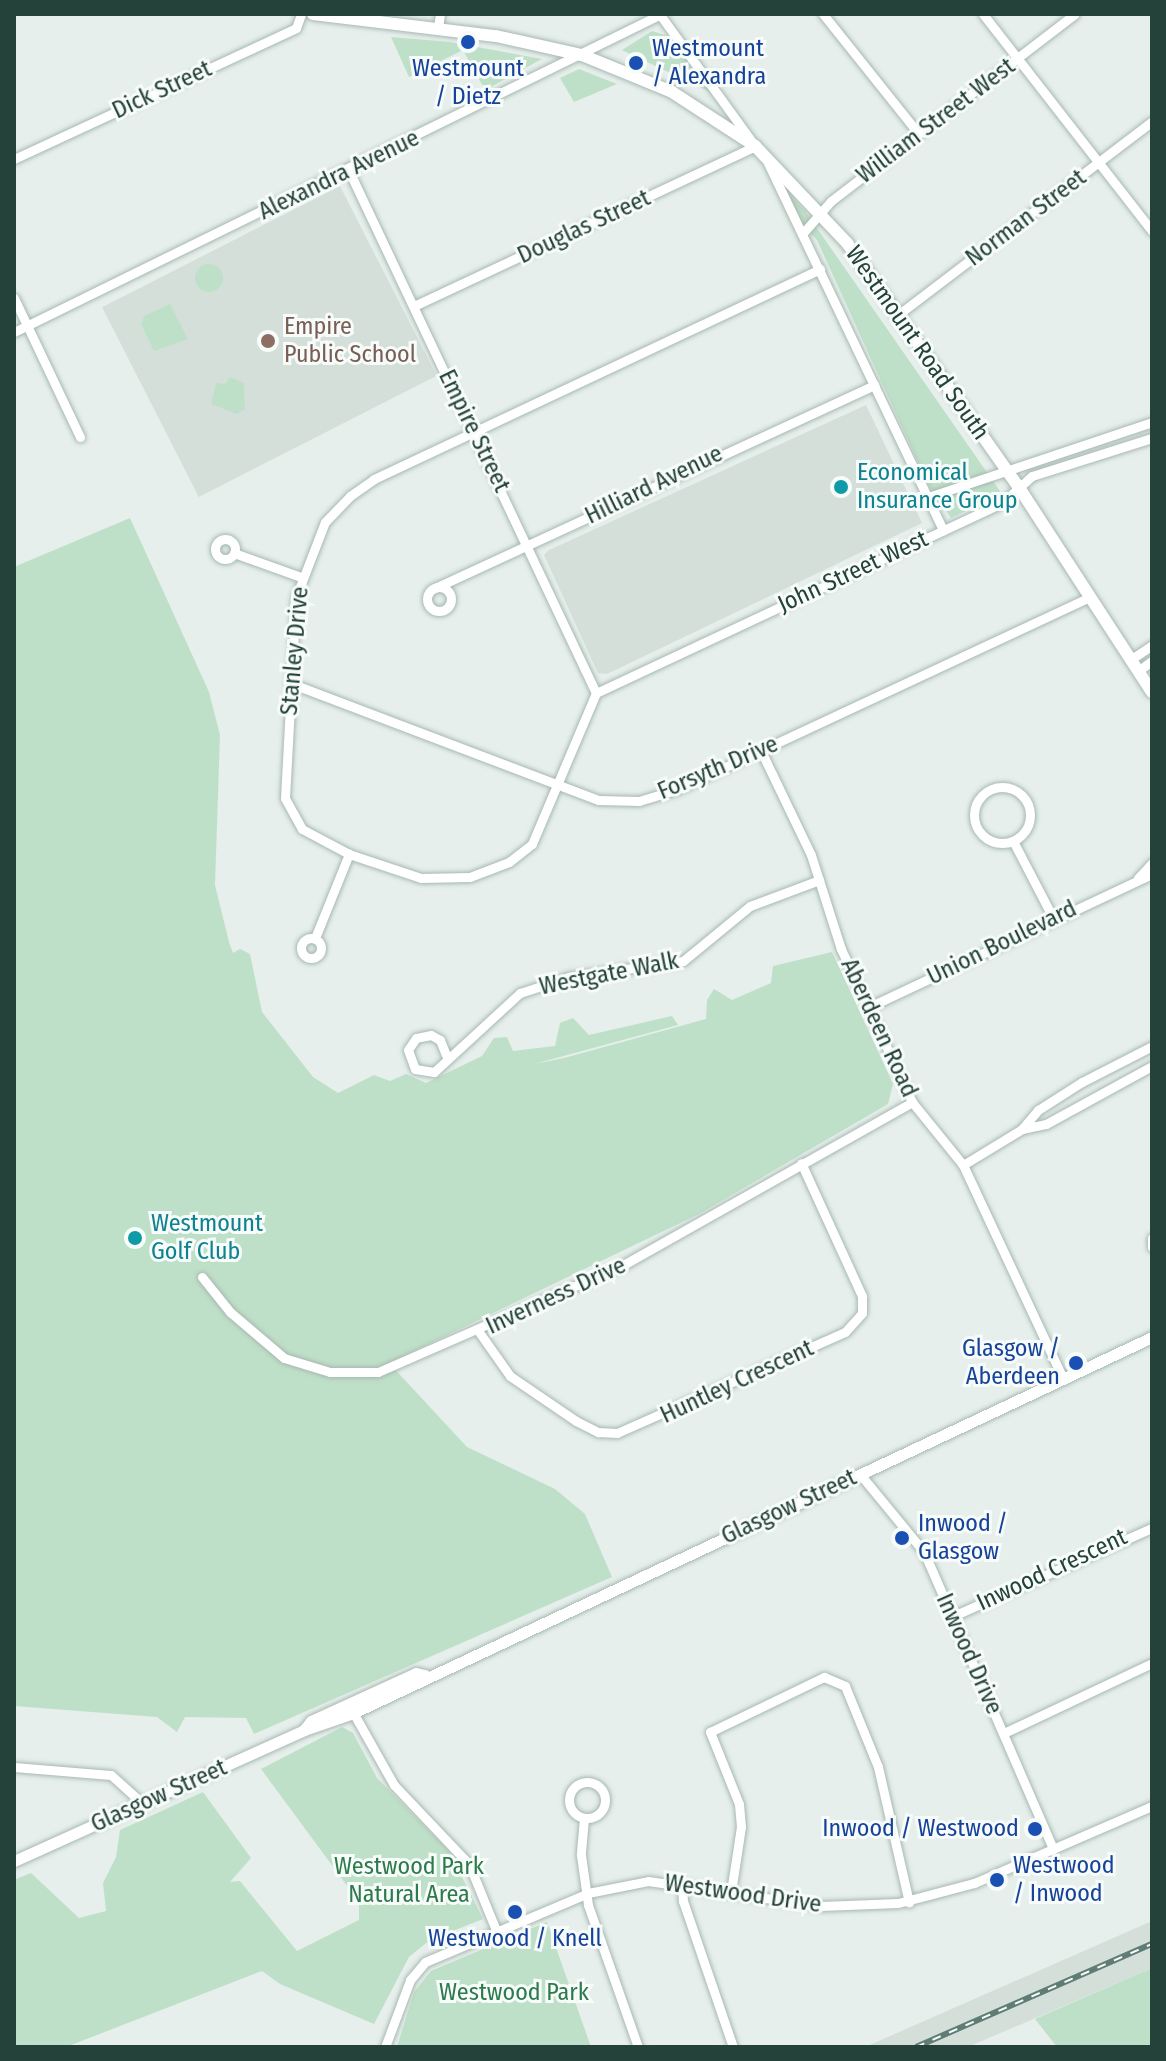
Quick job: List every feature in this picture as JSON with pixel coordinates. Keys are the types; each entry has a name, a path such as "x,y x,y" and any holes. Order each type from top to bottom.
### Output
{"main road":[{"name":"Westmount Road South","path":"313,14 438,28 582,55 672,92 755,146 821,211 899,314 1020,489 1152,692"}],"street":[{"name":"Dick Street","path":"14,159 296,28 301,14"},
{"path":"438,28 440,14"},
{"name":"Alexandra Avenue","path":"14,332 349,171 661,14"},
{"name":"Westmount Road South","path":"661,14 755,146"},
{"path":"823,14 918,133"},
{"path":"983,14 1152,231"},
{"name":"William Street West","path":"803,233 821,211 1075,14"},
{"name":"Norman Street","path":"899,314 1152,121"},
{"name":"Douglas Street","path":"414,306 755,146"},
{"name":"Westmount Road South","path":"765,156 943,530"},
{"name":"Empire Street","path":"349,171 530,547 596,693"},
{"name":"Stanley Drive","path":"596,693 561,787 532,844 509,862 470,877 421,878 349,854 302,829 285,798 293,616 301,577 325,522 350,496 474,431 820,269"},
{"path":"14,298 80,437"},
{"name":"Hilliard Avenue","path":"435,588 530,547 732,447 874,385"},
{"name":"John Street West","path":"928,497 1152,422"},
{"name":"John Street West","path":"596,693 943,530 1020,489 1032,476 1152,438"},
{"path":"234,553 301,577"},
{"name":"Forsyth Drive","path":"290,683 561,787 614,803 639,801 761,751 1089,597"},
{"path":"1130,660 1152,645"},
{"path":"1138,671 1152,661"},
{"name":"Aberdeen Road","path":"761,751 819,880 841,949 912,1102 963,1165 1063,1378"},
{"path":"993,788 1016,789 1029,804 1030,821 1013,841 987,839 975,823 978,800 993,788"},
{"path":"1013,841 1053,918"},
{"path":"315,938 349,854"},
{"name":"Union Boulevard","path":"1136,880 1152,863"},
{"name":"Union Boulevard","path":"869,1007 1152,874"},
{"name":"Westgate Walk","path":"446,1055 444,1046 431,1035 416,1038 408,1050 409,1062 424,1073 440,1068 446,1055 505,1003 533,987 683,961 750,906 819,880"},
{"path":"963,1165 1022,1129 1038,1110 1082,1082 1152,1046"},
{"path":"1022,1129 1046,1124 1152,1066"},
{"name":"Inverness Drive","path":"202,1277 267,1346 330,1372 367,1374 399,1367 690,1231 801,1163 912,1102"},
{"name":"Huntley Crescent","path":"479,1332 510,1376 576,1421 598,1432 617,1433 845,1332 862,1313 862,1296 801,1163"},
{"path":"1152,1238 1152,1247"},
{"name":"Glasgow Street","path":"14,1861 304,1730 311,1721 351,1709 425,1675 1152,1337"},
{"name":"Inwood Drive","path":"860,1474 924,1552 1053,1849"},
{"name":"Inwood Crescent","path":"953,1616 1152,1528"},
{"path":"1004,1733 1152,1663"},
{"path":"731,1892 741,1827 739,1804 710,1732 816,1678 832,1677 845,1686 878,1767 909,1902"},
{"path":"351,1709 394,1785 469,1864 496,1930"},
{"path":"14,1767 111,1775 142,1803"},
{"path":"592,1782 601,1788 605,1805 600,1813 584,1818 570,1809 568,1797 576,1785 592,1782"},
{"name":"Westwood Drive","path":"385,2047 410,1980 425,1962 588,1893 648,1881 847,1908 909,1902 974,1883 1152,1806"},
{"path":"584,1818 581,1855 588,1893 638,2047"},
{"path":"682,1884 683,1901 733,2047"}],"shaded area":[{"name":"Empire Public School","path":"340,186 437,376 199,497 102,307"},
{"path":"866,405 922,523 607,674 598,673 544,555 549,550"},
{"path":"1152,1921 1152,1968 968,2047 865,2047"}],"green space":[{"path":"652,31 668,36 710,92 622,50"},
{"path":"391,37 450,42 542,59 485,90 463,50 409,77"},
{"path":"579,69 617,84 574,102 560,78"},
{"path":"785,190 805,211 1002,494 951,518 928,484 817,240 797,219"},
{"path":"209,264 219,268 223,278 219,288 209,292 199,288 195,278 199,268"},
{"path":"170,304 188,339 154,351 141,324 144,316"},
{"path":"230,377 244,383 245,409 237,414 211,404 216,383 225,384"},
{"path":"130,518 209,692 220,735 215,885 229,942 233,953 240,949 250,954 262,1012 313,1077 338,1093 374,1075 390,1081 406,1074 426,1083 482,1056 494,1038 507,1037 513,1051 555,1046 560,1023 573,1018 589,1035 672,1016 678,1025 534,1064 564,1058 706,1019 707,1000 714,989 732,1000 771,983 773,966 832,952 893,1084 888,1104 699,1214 389,1363 467,1447 555,1489 585,1514 612,1577 254,1734 246,1718 185,1717 177,1732 157,1717 14,1706 14,567"},
{"name":"Westwood Park Natural Area","path":"342,1727 353,1733 377,1778 449,1851 483,1919 430,1940 409,1957 374,2024 280,1984 262,1971 66,2047 14,2047 14,1880 31,1873 79,1918 106,1911 103,1883 116,1857 120,1830 203,1792 251,1858 230,1882 240,1881 297,1951 359,1920 359,1902 261,1769"},
{"name":"Westwood Park","path":"547,1922 591,2047 397,2047 414,1992 431,1971"},
{"path":"1152,1968 1152,2047 1057,2047 1035,2019"}],"railway":[{"path":"916,2047 1152,1944"}],"place":[{"name":"Westmount / Dietz","path":"468,42"},
{"name":"Westmount / Alexandra","path":"636,63"},
{"name":"Empire Public School","path":"268,341"},
{"name":"Economical Insurance Group","path":"841,487"},
{"name":"Westmount Golf Club","path":"135,1238"},
{"name":"Glasgow / Aberdeen","path":"1076,1363"},
{"name":"Inwood / Glasgow","path":"902,1538"},
{"name":"Inwood / Westwood","path":"1035,1829"},
{"name":"Westwood / Inwood","path":"997,1880"},
{"name":"Westwood / Knell","path":"515,1912"}]}
